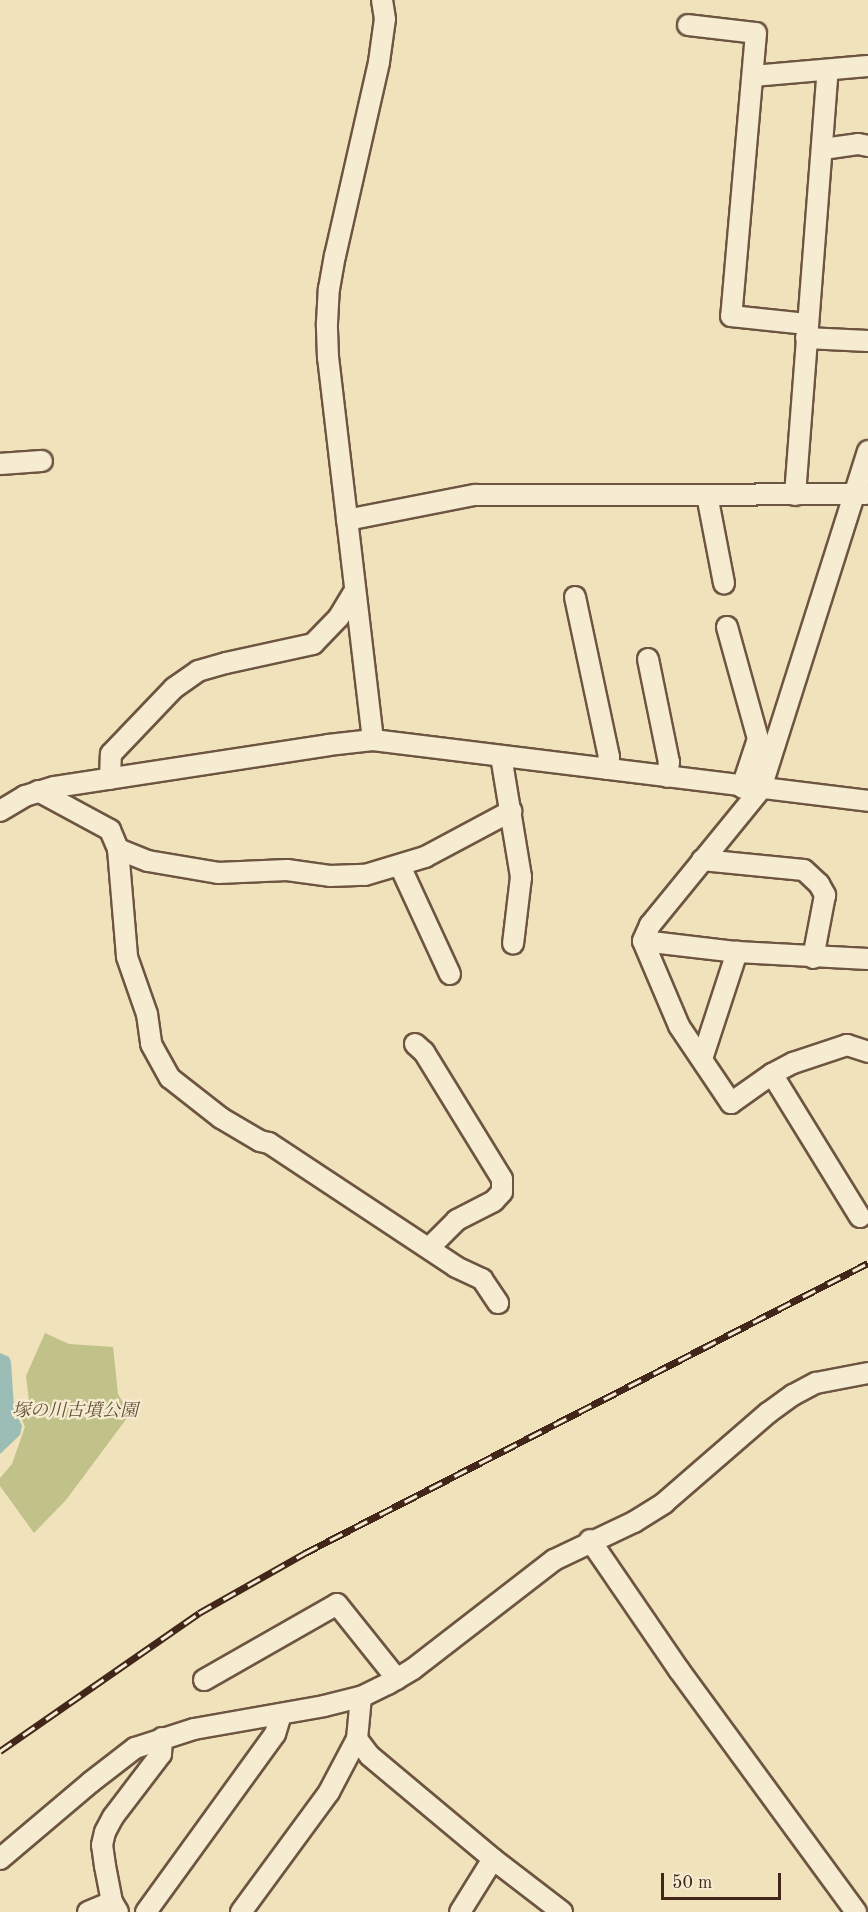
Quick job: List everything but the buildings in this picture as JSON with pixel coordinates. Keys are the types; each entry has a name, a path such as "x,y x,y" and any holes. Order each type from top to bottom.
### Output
{"street":[{"path":"373,741 328,358 329,290 379,62 385,19 382,0"},
{"path":"688,25 756,33 731,316 868,341"},
{"path":"753,76 868,66"},
{"path":"795,495 828,70"},
{"path":"823,149 858,144 868,146"},
{"path":"868,451 861,494 752,788 702,860 650,925 643,941 679,1026 731,1103 772,1074 793,1063 847,1045 868,1052"},
{"path":"0,464 42,461"},
{"path":"347,520 475,495 861,494"},
{"path":"707,495 724,583"},
{"path":"110,779 111,754 174,688 198,671 313,644 339,617 355,590"},
{"path":"575,597 609,757 606,770"},
{"path":"727,627 759,739 752,788"},
{"path":"648,659 669,762 667,777"},
{"path":"3,806 38,791 328,745 373,741 868,801"},
{"path":"501,756 521,877 513,944"},
{"path":"38,791 110,830 118,849 127,957 147,1014 151,1044 170,1078 221,1118 260,1141 269,1143 456,1267 483,1279 498,1303"},
{"path":"118,849 148,861 218,873 277,870 330,876 365,875 400,866 447,846 511,811"},
{"path":"702,860 804,870 819,884 825,895 813,958"},
{"path":"400,866 450,974"},
{"path":"643,941 737,952 813,958 868,959"},
{"path":"702,1059 737,952"},
{"path":"415,1044 424,1052 502,1179 502,1192 494,1201 457,1220 429,1248"},
{"path":"772,1074 860,1217"},
{"path":"0,1858 135,1748 194,1729 281,1714 361,1696 397,1679 554,1560 590,1540 634,1522 664,1503 768,1413 793,1395 816,1383 868,1373"},
{"path":"590,1540 679,1670 856,1912"},
{"path":"204,1680 337,1604 397,1679"},
{"path":"241,1912 329,1792 357,1739 361,1696"},
{"path":"146,1912 275,1734 281,1714"},
{"path":"88,1912 115,1907 102,1845 105,1832 113,1817 161,1754 162,1738"},
{"path":"357,1739 370,1756 493,1859 562,1912"},
{"path":"460,1912 493,1859"}],"green space":[{"name":"塚の川古墳公園","path":"45,1333 69,1344 113,1347 118,1394 130,1414 66,1500 34,1533 0,1486 0,1478 12,1464 25,1427 17,1408 29,1401 26,1376"}],"water":[{"path":"0,1353 9,1357 11,1362 14,1408 22,1426 20,1435 0,1454"}],"railway":[{"path":"0,1751 199,1613 305,1553 868,1263"}]}
